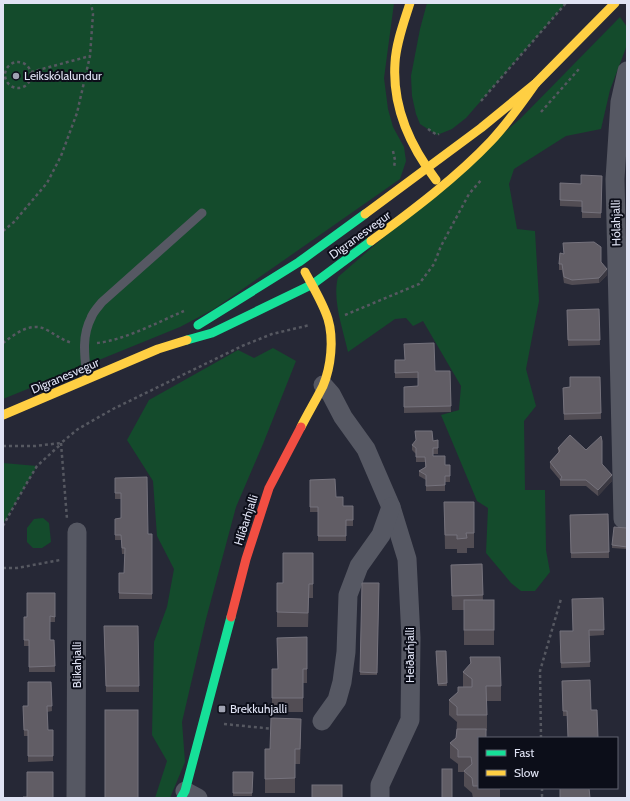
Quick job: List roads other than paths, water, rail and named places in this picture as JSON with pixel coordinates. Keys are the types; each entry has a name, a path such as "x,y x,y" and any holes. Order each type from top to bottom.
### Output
{"street":[{"path":"410,3 402,29 396,62 396,94 406,129 414,148 442,187"},
{"name":"Digranesvegur","path":"158,349 229,307 299,262 481,128 536,83 615,3"},
{"name":"Hólahjalli","path":"623,520 615,179 620,102 627,71"},
{"name":"Digranesvegur","path":"3,415 158,349 212,333 313,284 404,217 442,187 471,161 491,141 516,112 536,83"},
{"name":"Hlíðarhjalli","path":"188,796 246,559 269,488 323,385 328,366 330,339 328,320 313,284 299,262"},
{"name":"Heiðarhjalli","path":"323,385 331,394 343,417 366,449 391,507 406,559 411,638 410,720 380,785 380,798"},
{"path":"322,721 337,700 342,682 346,652 348,595 359,566 381,535 391,507"},
{"name":"Blikahjalli","path":"72,528 76,798"}],"lane":[{"path":"87,379 84,344 91,317 102,302 202,213"}],"place":[{"name":"Leikskólalundur","path":"16,76"},
{"name":"Brekkuhjalli","path":"222,709"}]}
